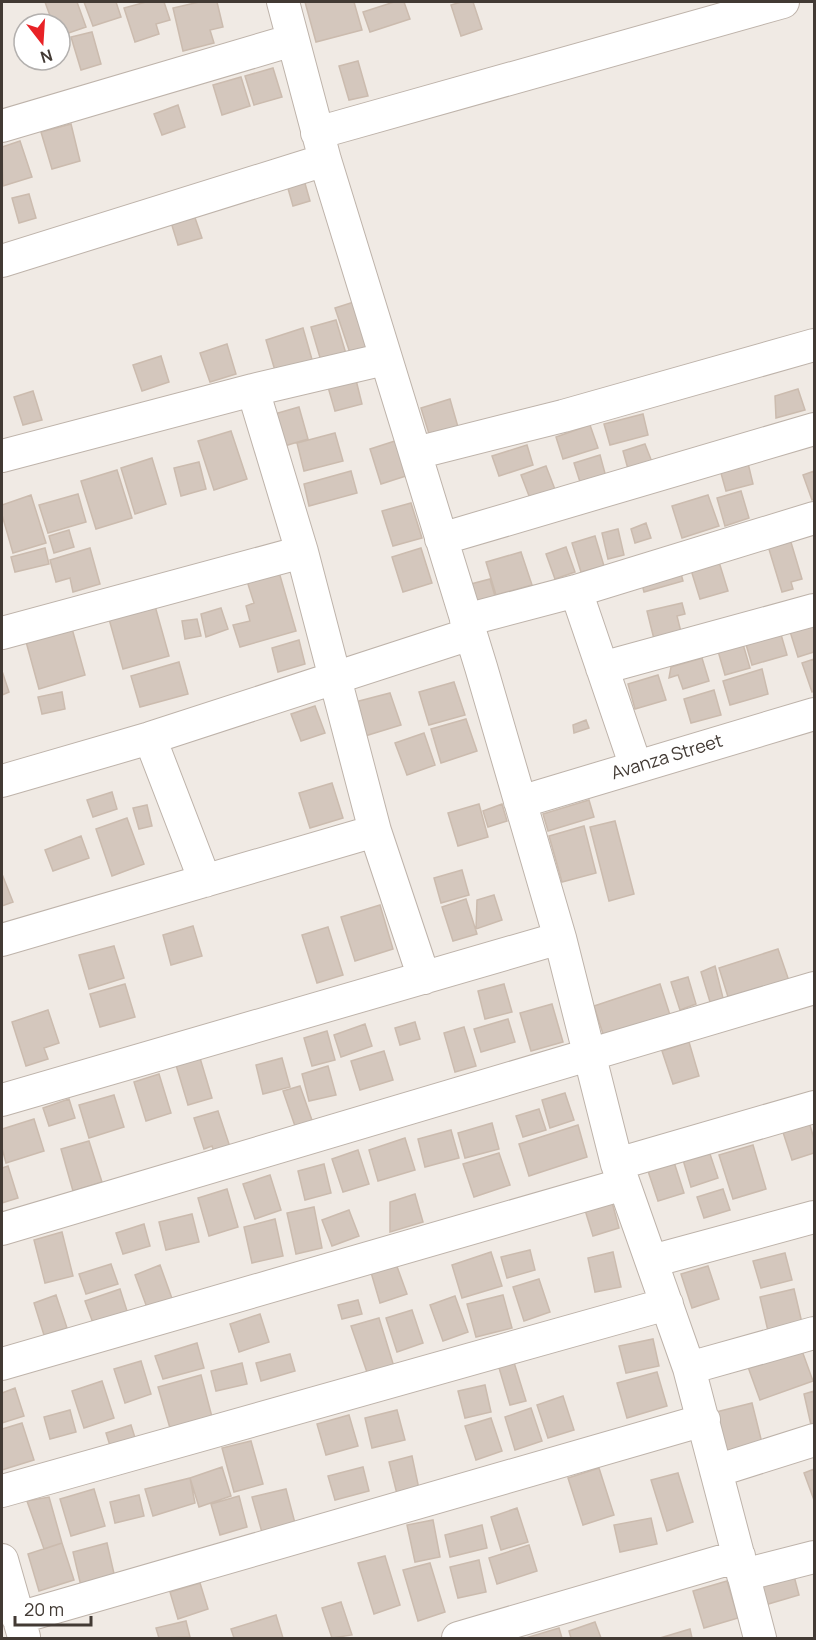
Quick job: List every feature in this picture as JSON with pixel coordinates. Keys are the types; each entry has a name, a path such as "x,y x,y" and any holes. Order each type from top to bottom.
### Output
{"street":[{"path":"283,2 321,146 385,359 416,453 560,938 588,1055 621,1174 689,1368 760,1638"},
{"path":"2,261 321,146 783,2"},
{"path":"2,126 293,40"},
{"path":"416,453 563,416 814,345"},
{"path":"2,456 253,390 385,359"},
{"path":"253,390 302,552 375,831 424,978"},
{"path":"441,539 814,429"},
{"path":"2,781 150,738 335,678 468,627 576,591 814,518"},
{"path":"2,633 302,552"},
{"path":"576,591 636,766"},
{"path":"602,668 814,610"},
{"name":"Avanza Street","path":"520,802 814,714"},
{"path":"150,738 205,881"},
{"path":"2,940 375,831"},
{"path":"2,1100 560,938"},
{"path":"2,1229 814,988"},
{"path":"2,1364 621,1174 814,1107"},
{"path":"652,1261 814,1217"},
{"path":"2,1491 667,1304"},
{"path":"689,1368 814,1333"},
{"path":"2,1560 21,1628 704,1420"},
{"path":"716,1471 814,1440"},
{"path":"458,1638 741,1565 814,1557"}],"building":[{"path":"45,2 77,2 86,27 72,32 72,12 49,12"},
{"path":"84,2 116,2 121,17 93,26"},
{"path":"146,2 164,2 170,20 156,24 159,34 135,42 124,8"},
{"path":"199,2 217,2 223,27 210,30 214,43 183,51 173,8"},
{"path":"305,2 354,2 362,30 316,42"},
{"path":"394,2 404,2 410,19 370,32 363,12"},
{"path":"473,2 482,29 461,36 451,5"},
{"path":"92,32 101,64 81,70 72,37"},
{"path":"358,61 368,96 349,100 339,66"},
{"path":"273,68 282,97 254,105 245,76"},
{"path":"241,77 250,106 222,115 213,85"},
{"path":"178,105 185,127 162,135 154,114"},
{"path":"71,124 80,161 52,169 41,132"},
{"path":"20,141 32,177 3,186 2,147"},
{"path":"304,180 310,201 293,206 287,185"},
{"path":"29,194 36,218 19,223 12,198"},
{"path":"193,212 202,238 178,245 170,219"},
{"path":"357,301 373,352 352,359 335,308"},
{"path":"336,320 349,364 324,371 311,327"},
{"path":"303,328 313,363 276,374 266,340"},
{"path":"227,344 236,374 210,382 200,353"},
{"path":"161,356 169,382 142,391 133,365"},
{"path":"356,380 362,404 335,411 328,387"},
{"path":"798,389 805,410 776,418 775,396"},
{"path":"33,391 42,420 23,425 14,397"},
{"path":"450,399 458,427 430,437 421,408"},
{"path":"299,407 308,439 281,447 271,415"},
{"path":"643,414 648,435 610,445 604,424"},
{"path":"590,425 598,448 563,459 556,437"},
{"path":"231,431 247,479 214,490 198,441"},
{"path":"335,433 343,461 304,471 297,443"},
{"path":"398,440 409,475 381,484 370,449"},
{"path":"645,444 652,462 628,469 623,451"},
{"path":"527,445 533,465 499,476 492,456"},
{"path":"600,455 606,477 581,485 574,463"},
{"path":"152,458 166,504 135,514 121,468"},
{"path":"747,459 753,484 726,491 719,466"},
{"path":"199,462 206,489 181,496 174,468"},
{"path":"546,466 556,492 531,501 521,475"},
{"path":"117,470 132,518 96,529 81,481"},
{"path":"351,471 357,493 309,506 304,484"},
{"path":"814,471 814,499 812,500 803,475"},
{"path":"741,491 749,518 725,526 717,498"},
{"path":"78,494 86,522 48,533 39,505"},
{"path":"31,495 46,543 13,553 2,515 2,505"},
{"path":"708,495 719,526 682,538 672,506"},
{"path":"411,503 422,538 393,546 382,511"},
{"path":"646,523 651,538 635,543 631,529"},
{"path":"618,529 624,555 608,559 602,533"},
{"path":"69,530 74,547 54,553 49,536"},
{"path":"595,536 604,566 581,572 572,543"},
{"path":"790,539 802,579 791,582 793,589 782,592 768,546"},
{"path":"566,547 575,572 555,579 546,554"},
{"path":"45,548 49,564 15,572 11,557"},
{"path":"90,548 100,584 73,592 70,578 56,582 50,560"},
{"path":"421,548 432,583 403,592 392,557"},
{"path":"521,552 532,585 496,595 486,562"},
{"path":"719,562 728,591 700,599 691,570"},
{"path":"680,570 683,581 644,592 641,580"},
{"path":"279,572 296,631 240,647 233,625 250,621 246,606 254,603 247,581"},
{"path":"490,579 497,603 469,610 463,586"},
{"path":"682,603 685,614 677,616 681,632 654,639 647,611"},
{"path":"155,606 169,656 123,669 109,619"},
{"path":"221,608 228,629 206,637 201,614"},
{"path":"814,617 814,652 798,657 788,625"},
{"path":"197,619 201,636 185,639 182,621"},
{"path":"71,625 85,675 39,689 25,638"},
{"path":"780,631 787,655 752,665 745,641"},
{"path":"299,640 305,664 278,672 272,648"},
{"path":"743,644 750,668 725,675 718,651"},
{"path":"702,658 709,681 683,689 678,675 669,678 671,667"},
{"path":"814,659 814,691 812,692 802,663"},
{"path":"179,662 188,694 140,707 131,676"},
{"path":"762,669 768,694 730,705 723,681"},
{"path":"2,671 9,692 2,695"},
{"path":"658,675 666,700 635,709 628,684"},
{"path":"454,682 465,715 429,725 419,692"},
{"path":"714,690 721,715 691,723 684,699"},
{"path":"62,692 65,709 42,714 38,697"},
{"path":"390,693 401,725 365,736 355,702"},
{"path":"315,706 325,733 301,741 291,714"},
{"path":"466,719 477,751 441,763 431,729"},
{"path":"586,720 589,728 574,733 573,725"},
{"path":"424,733 435,765 407,775 395,743"},
{"path":"332,783 343,818 310,828 299,793"},
{"path":"112,792 117,809 93,817 87,800"},
{"path":"589,800 594,817 548,831 543,814"},
{"path":"479,804 488,837 458,846 448,813"},
{"path":"502,804 507,821 488,827 483,811"},
{"path":"147,805 152,826 139,829 133,808"},
{"path":"127,818 144,864 112,876 96,829"},
{"path":"615,821 634,894 609,901 590,827"},
{"path":"584,826 596,873 562,882 549,836"},
{"path":"81,836 89,858 53,871 45,850"},
{"path":"462,870 469,895 441,903 434,878"},
{"path":"2,874 13,902 2,906"},
{"path":"494,895 502,920 476,929 477,900"},
{"path":"466,899 477,934 453,941 442,907"},
{"path":"380,905 393,949 355,961 341,917"},
{"path":"193,926 202,956 171,965 163,935"},
{"path":"328,927 343,975 317,983 302,935"},
{"path":"114,946 124,978 89,989 79,955"},
{"path":"778,949 789,981 729,1000 719,968"},
{"path":"715,966 724,1002 711,1005 701,972"},
{"path":"688,977 696,1004 680,1010 671,982"},
{"path":"125,984 135,1017 100,1027 90,994"},
{"path":"504,984 512,1012 485,1019 478,991"},
{"path":"660,984 670,1015 604,1037 594,1006"},
{"path":"552,1004 563,1042 531,1051 520,1013"},
{"path":"48,1010 59,1043 44,1048 48,1059 26,1066 12,1022"},
{"path":"508,1019 515,1042 481,1052 474,1029"},
{"path":"415,1022 420,1039 400,1045 395,1028"},
{"path":"365,1024 372,1046 341,1057 334,1035"},
{"path":"464,1027 476,1066 455,1072 444,1033"},
{"path":"327,1031 335,1060 312,1066 304,1038"},
{"path":"689,1042 699,1076 673,1084 662,1051"},
{"path":"384,1051 393,1080 360,1090 351,1061"},
{"path":"200,1058 212,1098 188,1105 176,1065"},
{"path":"282,1058 290,1087 263,1094 256,1065"},
{"path":"328,1066 336,1095 309,1101 302,1074"},
{"path":"159,1074 171,1113 146,1121 134,1082"},
{"path":"300,1086 313,1123 296,1129 283,1091"},
{"path":"565,1093 574,1120 550,1128 542,1100"},
{"path":"114,1095 124,1127 89,1138 79,1105"},
{"path":"69,1099 75,1118 49,1126 43,1108"},
{"path":"539,1109 546,1130 523,1137 516,1116"},
{"path":"218,1111 231,1150 215,1155 212,1146 204,1149 194,1118"},
{"path":"808,1118 814,1139 814,1153 792,1160 781,1126"},
{"path":"34,1119 44,1151 6,1163 2,1148 2,1129"},
{"path":"492,1123 499,1149 465,1158 458,1133"},
{"path":"578,1125 587,1157 529,1176 519,1144"},
{"path":"451,1130 459,1158 425,1167 418,1139"},
{"path":"405,1138 415,1170 378,1181 369,1150"},
{"path":"89,1141 102,1182 73,1191 61,1149"},
{"path":"707,1145 718,1178 691,1187 681,1153"},
{"path":"753,1145 766,1189 733,1199 719,1155"},
{"path":"358,1150 369,1184 343,1192 332,1159"},
{"path":"499,1153 510,1185 474,1197 463,1164"},
{"path":"673,1159 684,1193 658,1201 647,1168"},
{"path":"324,1164 331,1193 305,1200 298,1171"},
{"path":"8,1166 18,1198 2,1203 2,1168"},
{"path":"270,1175 281,1210 255,1219 243,1184"},
{"path":"227,1189 238,1227 209,1236 198,1198"},
{"path":"723,1189 730,1210 704,1218 697,1197"},
{"path":"415,1194 423,1222 390,1232 390,1202"},
{"path":"612,1202 619,1228 593,1236 585,1210"},
{"path":"314,1207 322,1248 296,1254 287,1213"},
{"path":"349,1210 359,1236 332,1246 322,1220"},
{"path":"192,1214 199,1242 166,1250 159,1222"},
{"path":"275,1219 283,1256 252,1263 244,1227"},
{"path":"144,1224 150,1246 123,1254 116,1233"},
{"path":"62,1232 73,1276 45,1283 34,1240"},
{"path":"530,1250 535,1270 507,1278 501,1257"},
{"path":"491,1252 502,1286 462,1298 452,1265"},
{"path":"613,1252 621,1287 595,1292 588,1258"},
{"path":"785,1253 792,1280 761,1288 753,1261"},
{"path":"395,1261 407,1294 380,1303 370,1269"},
{"path":"111,1264 118,1284 86,1294 79,1274"},
{"path":"160,1265 174,1304 149,1313 135,1275"},
{"path":"708,1266 719,1299 692,1308 681,1274"},
{"path":"539,1279 550,1312 524,1321 513,1287"},
{"path":"120,1289 127,1311 93,1323 85,1301"},
{"path":"794,1289 802,1323 768,1331 760,1297"},
{"path":"56,1295 67,1328 44,1335 34,1303"},
{"path":"503,1295 512,1328 476,1337 467,1304"},
{"path":"455,1296 468,1332 443,1341 430,1305"},
{"path":"358,1300 362,1314 342,1319 338,1305"},
{"path":"412,1310 423,1343 397,1352 386,1318"},
{"path":"260,1314 269,1342 239,1352 230,1324"},
{"path":"379,1318 395,1370 369,1378 351,1326"},
{"path":"653,1339 659,1366 626,1373 619,1346"},
{"path":"197,1343 204,1368 163,1379 155,1356"},
{"path":"801,1348 813,1381 760,1400 748,1367"},
{"path":"290,1354 295,1371 261,1381 256,1363"},
{"path":"512,1356 526,1401 510,1405 497,1361"},
{"path":"141,1361 151,1394 125,1403 114,1369"},
{"path":"242,1363 247,1384 216,1391 211,1371"},
{"path":"657,1372 667,1406 627,1418 617,1383"},
{"path":"201,1375 212,1417 170,1428 158,1387"},
{"path":"102,1381 114,1418 84,1428 72,1391"},
{"path":"485,1385 491,1412 465,1418 458,1391"},
{"path":"15,1388 24,1416 2,1423 2,1393"},
{"path":"814,1391 814,1424 811,1425 804,1394"},
{"path":"563,1396 574,1430 548,1438 537,1405"},
{"path":"752,1403 762,1443 723,1453 712,1413"},
{"path":"531,1408 542,1441 515,1450 505,1417"},
{"path":"70,1410 76,1432 50,1439 44,1417"},
{"path":"397,1410 405,1440 372,1448 365,1418"},
{"path":"349,1415 358,1446 326,1455 317,1424"},
{"path":"491,1418 502,1451 476,1460 465,1426"},
{"path":"22,1423 34,1460 2,1470 2,1429"},
{"path":"131,1425 137,1444 112,1452 106,1433"},
{"path":"251,1441 263,1484 234,1492 222,1448"},
{"path":"412,1456 419,1489 397,1494 389,1462"},
{"path":"222,1467 231,1496 199,1507 190,1478"},
{"path":"363,1467 369,1491 335,1500 328,1476"},
{"path":"599,1468 614,1515 583,1525 568,1478"},
{"path":"814,1469 814,1500 804,1473"},
{"path":"678,1473 693,1522 667,1531 651,1480"},
{"path":"190,1478 195,1503 153,1516 145,1489"},
{"path":"94,1489 105,1526 71,1536 60,1499"},
{"path":"286,1489 296,1527 263,1536 252,1497"},
{"path":"139,1495 144,1516 115,1523 110,1502"},
{"path":"239,1496 247,1527 220,1535 211,1504"},
{"path":"49,1497 62,1543 44,1549 27,1501"},
{"path":"517,1508 528,1542 501,1550 491,1517"},
{"path":"651,1518 657,1544 620,1552 614,1525"},
{"path":"433,1520 440,1557 415,1562 407,1525"},
{"path":"482,1525 487,1548 450,1557 445,1535"},
{"path":"62,1543 74,1580 39,1591 28,1554"},
{"path":"107,1543 115,1578 81,1586 73,1552"},
{"path":"529,1545 537,1571 497,1584 489,1558"},
{"path":"385,1556 400,1605 374,1614 358,1563"},
{"path":"479,1560 486,1592 458,1598 450,1567"},
{"path":"430,1563 445,1612 418,1621 403,1570"},
{"path":"794,1576 799,1595 765,1605 759,1587"},
{"path":"727,1581 738,1618 704,1628 693,1591"},
{"path":"200,1583 208,1609 178,1619 170,1592"},
{"path":"341,1602 352,1635 332,1638 322,1608"},
{"path":"276,1615 283,1638 234,1638 231,1629"},
{"path":"186,1621 190,1637 159,1638 156,1628"},
{"path":"595,1622 601,1638 571,1638 569,1631"},
{"path":"559,1628 562,1638 526,1638"},
{"path":"690,1629 692,1638 660,1638"}]}
